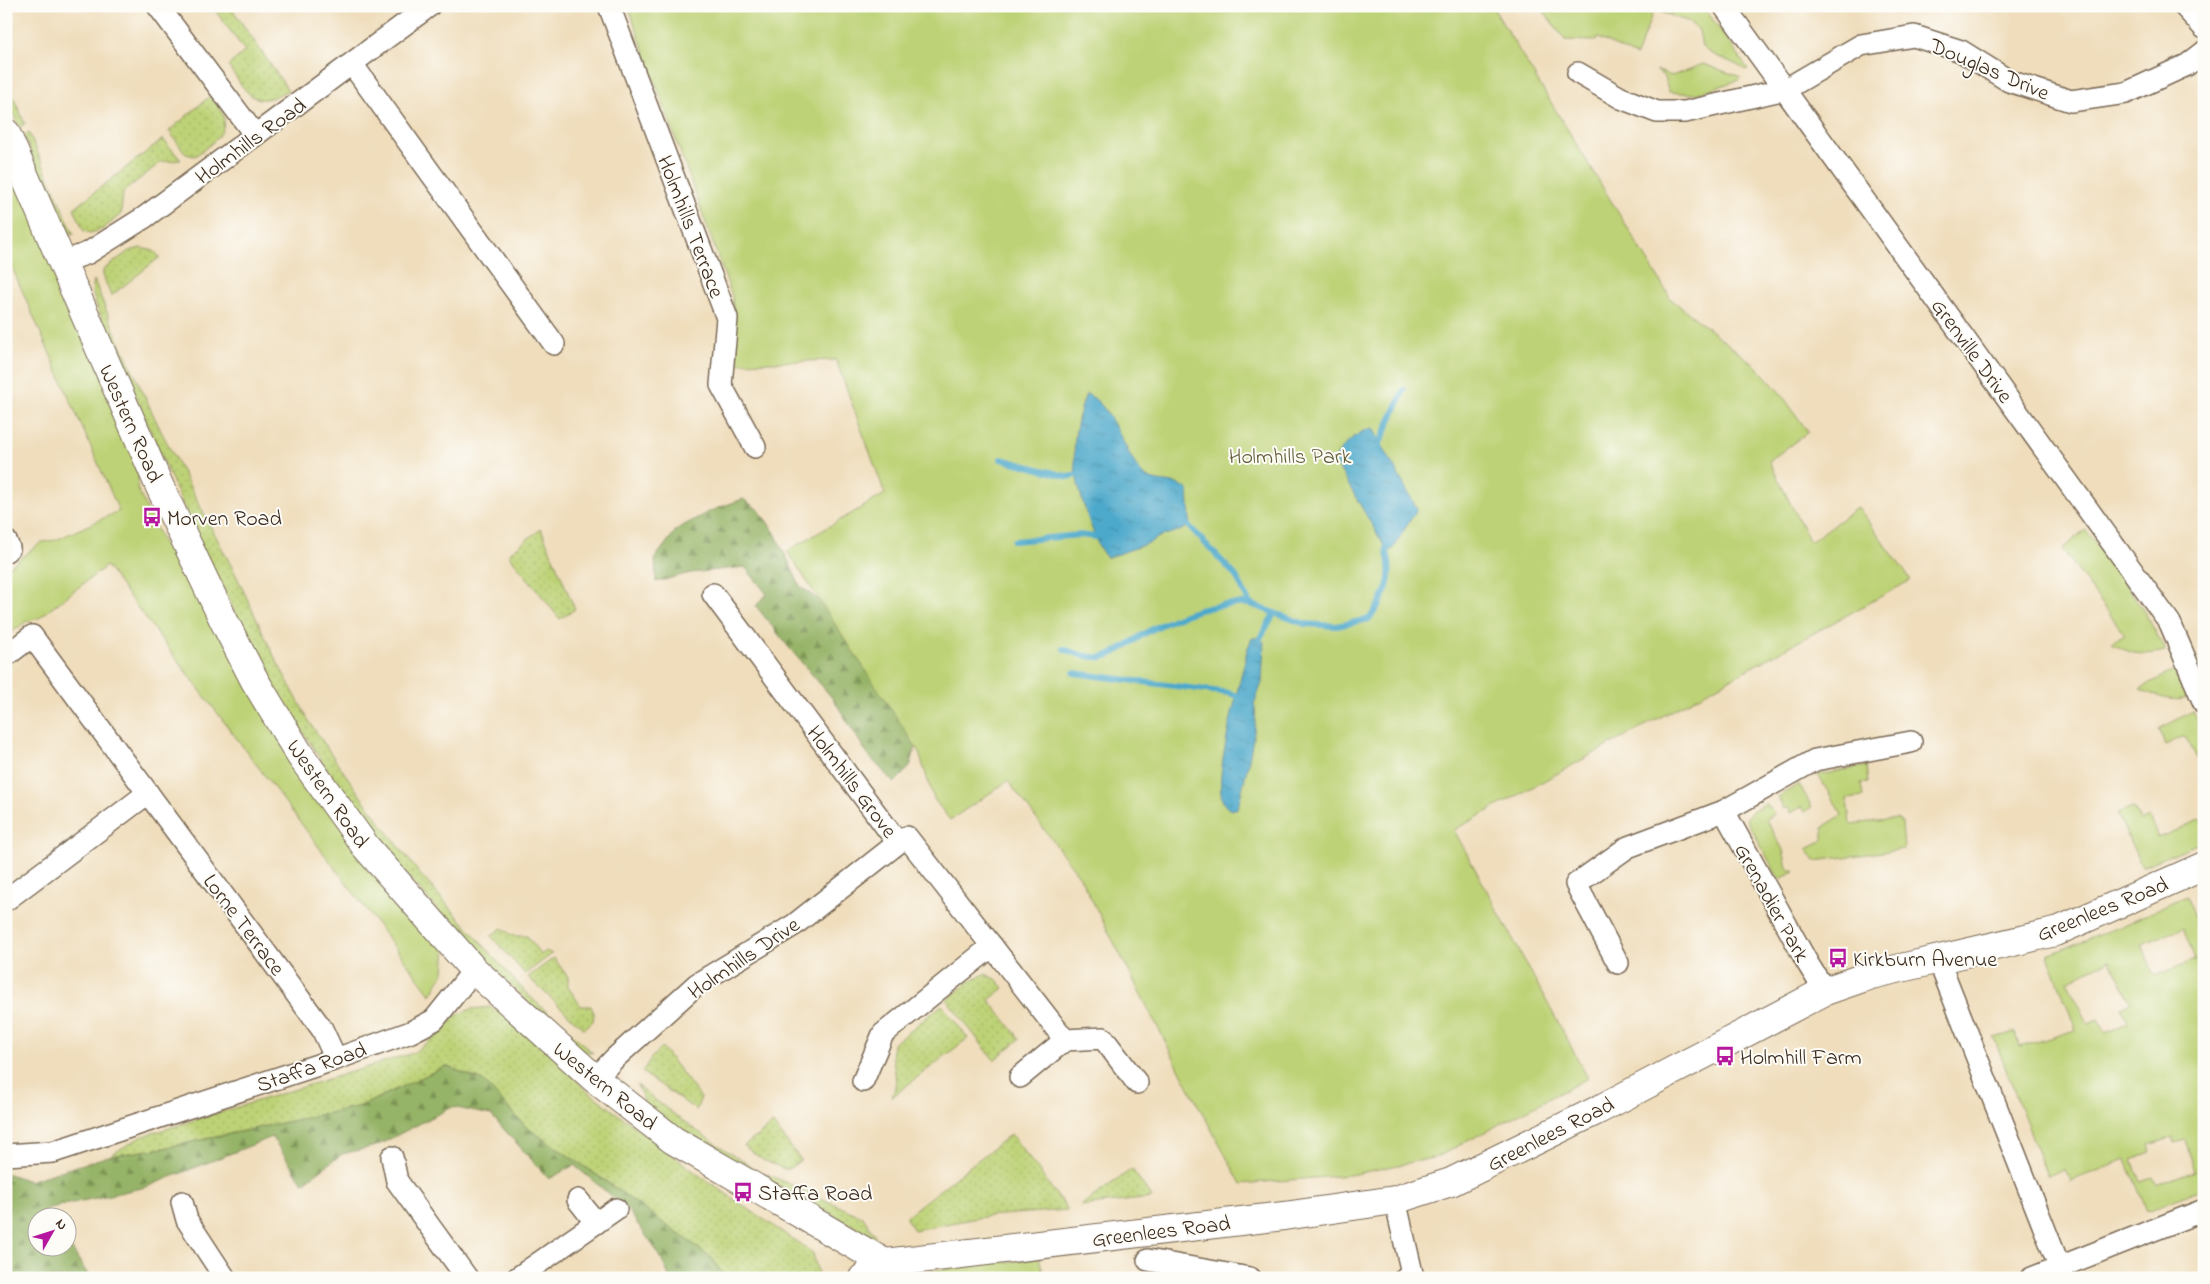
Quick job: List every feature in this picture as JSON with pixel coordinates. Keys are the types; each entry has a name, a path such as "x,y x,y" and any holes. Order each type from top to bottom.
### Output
{"street":[{"path":"158,6 255,136"},
{"name":"Holmhills Road","path":"63,262 88,254 145,217 430,6"},
{"name":"Holmhills Terrace","path":"609,6 727,318 722,384 755,447"},
{"name":"Grenville Drive","path":"1724,6 1786,89 2170,623 2204,703"},
{"path":"2184,6 2204,28"},
{"name":"Douglas Drive","path":"1578,74 1621,98 1657,112 1685,112 1786,89 1861,45 1914,36 1961,51 2009,81 2071,101 2126,93 2187,65 2204,52"},
{"path":"352,64 554,344"},
{"name":"Western Road","path":"6,133 159,485 255,681 300,755 366,846 474,970 595,1080 673,1140 874,1270"},
{"path":"6,541 9,548 6,551"},
{"name":"Holmhills Grove","path":"713,594 898,844 907,837 992,946"},
{"name":"Lorne Terrace","path":"6,656 32,636 322,1029 336,1059"},
{"path":"1618,963 1576,884 1628,847 1724,812 1815,760 1911,742"},
{"path":"6,900 148,793"},
{"name":"Grenadier Park","path":"1724,812 1808,964 1825,991"},
{"name":"Holmhills Drive","path":"595,1080 614,1059 697,984 794,925 898,844"},
{"name":"Greenlees Road","path":"874,1270 1395,1200 1451,1182 1598,1110 1825,991 1871,975 2055,932 2204,866"},
{"path":"863,1080 883,1034 992,946 1065,1040"},
{"path":"1938,959 2062,1272"},
{"name":"Staffa Road","path":"6,1155 53,1152 336,1059 411,1032 434,1020 474,970"},
{"path":"1020,1077 1065,1040 1103,1038 1137,1083"},
{"path":"392,1156 397,1181 467,1278"},
{"path":"578,1200 596,1223"},
{"path":"1395,1200 1414,1276"},
{"path":"182,1202 187,1220 225,1278"},
{"path":"516,1278 616,1209"},
{"path":"2032,1278 2062,1272 2204,1210"},
{"path":"1148,1260 1250,1278"}],"green space":[{"path":"212,6 230,6 288,90 266,99 258,99 246,91 228,66 245,51"},
{"name":"Holmhills Park","path":"628,6 1492,6 1671,299 1757,367 1782,395 1808,432 1769,461 1810,542 1858,507 1911,580 1454,830 1588,1078 1437,1157 1350,1175 1241,1184 1080,877 1008,781 950,820 934,799 918,750 787,551 885,494 836,360 738,363 732,296"},
{"path":"1540,6 1703,6 1748,69 1745,70 1707,51 1702,47 1699,30 1687,21 1654,10 1636,56 1598,38 1594,41 1565,40"},
{"path":"1703,64 1741,77 1739,80 1696,94 1669,92 1664,77 1656,70 1672,76"},
{"path":"6,80 25,124 19,127 6,98"},
{"path":"210,96 222,112 224,120 221,133 212,143 195,156 186,154 169,131"},
{"path":"29,133 74,235 61,224 24,136"},
{"path":"163,139 181,160 161,162 123,192 121,214 103,229 90,233 84,231 74,208"},
{"path":"6,154 141,458 137,488 164,545 183,556 260,699 446,945 444,972 431,995 106,566 39,618 27,621 6,636 6,569 42,542 56,540 119,511 6,254"},
{"path":"141,248 154,251 160,257 111,296 103,270 129,251"},
{"path":"94,280 115,332 159,427 236,575 274,656 310,723 359,794 419,873 526,993 593,1053 580,1050 460,936 386,851 333,779 265,672 196,535 98,310 92,292"},
{"path":"743,499 759,510 775,533 800,586 836,613 922,723 910,767 894,783 868,755 834,700 756,606 767,594 745,567 690,573 656,582 655,558 677,529 710,511"},
{"path":"541,529 575,609 560,619 508,554"},
{"path":"2086,530 2139,603 2165,651 2150,654 2137,653 2125,650 2111,643 2125,635 2062,549"},
{"path":"2174,670 2187,698 2169,699 2140,689"},
{"path":"2193,711 2204,735 2204,756 2198,760 2185,736 2165,745 2159,729"},
{"path":"1866,766 1868,783 1861,784 1863,797 1847,799 1850,824 1897,819 1902,823 1904,849 1815,861 1807,849 1823,841 1823,827 1842,815 1818,775"},
{"path":"1799,784 1812,807 1805,812 1801,807 1791,813 1788,807 1784,809 1778,797"},
{"path":"1766,803 1774,814 1766,819 1783,850 1787,868 1795,872 1779,879 1746,819 1752,811"},
{"path":"2133,807 2140,821 2149,817 2158,838 2204,818 2204,841 2142,867 2117,813"},
{"path":"2186,896 2204,939 2204,1188 2147,1211 2126,1160 2070,1181 2065,1169 2047,1176 1994,1038 2015,1032 2020,1047 2076,1030 2048,955 2121,926","holes":["2183,928 2195,960 2154,976 2142,944","2110,960 2131,1002 2121,1007 2128,1022 2106,1033 2098,1019 2088,1023 2067,981","2173,1137 2175,1143 2185,1140 2195,1170 2156,1185 2153,1177 2140,1181 2132,1159 2151,1152 2149,1145"]},
{"path":"502,928 513,936 527,936 541,955 546,951 552,954 525,974 491,936"},
{"path":"554,958 568,977 568,987 581,1006 591,1006 594,1013 593,1021 584,1029 528,977"},
{"path":"985,974 996,979 1004,988 989,1000 1020,1039 994,1060 947,1000 971,980"},
{"path":"942,1005 968,1038 892,1097 896,1082 892,1051 893,1044"},
{"path":"491,1007 514,1018 586,1090 700,1176 813,1253 818,1274 817,1278 725,1278 711,1258 604,1180 526,1127 483,1081 446,1066 361,1106 164,1148 109,1156 140,1137 413,1053 441,1033 455,1016 471,1009"},
{"path":"662,1047 701,1098 696,1110 642,1072 651,1058"},
{"path":"446,1066 483,1081 526,1127 604,1180 712,1258 725,1278 670,1278 659,1254 627,1209 574,1165 549,1179 491,1115 452,1107 376,1146 342,1154 303,1183 272,1137 146,1187 59,1206 28,1206 28,1256 76,1256 90,1278 6,1278 6,1173 29,1181 109,1156 164,1148 361,1106"},
{"path":"637,1085 694,1129 754,1168 755,1172 677,1128 645,1103"},
{"path":"773,1124 801,1160 787,1170 763,1160 744,1146"},
{"path":"1011,1134 1068,1210 988,1216 914,1230 905,1217"},
{"path":"1132,1169 1152,1198 1080,1206"},
{"path":"767,1174 863,1217 877,1239 770,1181"},
{"path":"1039,1258 1045,1278 886,1278 888,1276"}],"water":[{"path":"1086,394 1094,398 1109,415 1142,474 1148,478 1182,486 1188,490 1189,526 1107,558 1098,545 1083,504 1074,458 1076,427"},
{"path":"1373,428 1417,509 1392,550 1386,549 1334,460 1350,440 1367,429"},
{"path":"1252,638 1260,638 1264,642 1262,683 1254,704 1255,723 1253,738 1238,808 1231,810 1225,806 1222,799 1222,769 1234,704 1247,650"}],"waterway":[{"path":"1381,441 1404,390"},
{"path":"1001,459 1069,477 1075,475"},
{"path":"1189,526 1236,576 1250,604 1305,624 1337,626 1369,619 1384,595 1389,578 1389,559 1386,549"},
{"path":"1014,541 1080,535 1095,537"},
{"path":"1064,649 1092,657 1108,656 1149,631 1185,615 1211,607 1250,604"},
{"path":"1260,638 1274,614"},
{"path":"1074,673 1229,693 1237,696"}],"place":[{"name":"Morven Road","path":"152,517"},
{"name":"Kirkburn Avenue","path":"1838,958"},
{"name":"Holmhill Farm","path":"1725,1056"},
{"name":"Staffa Road","path":"743,1192"}]}
